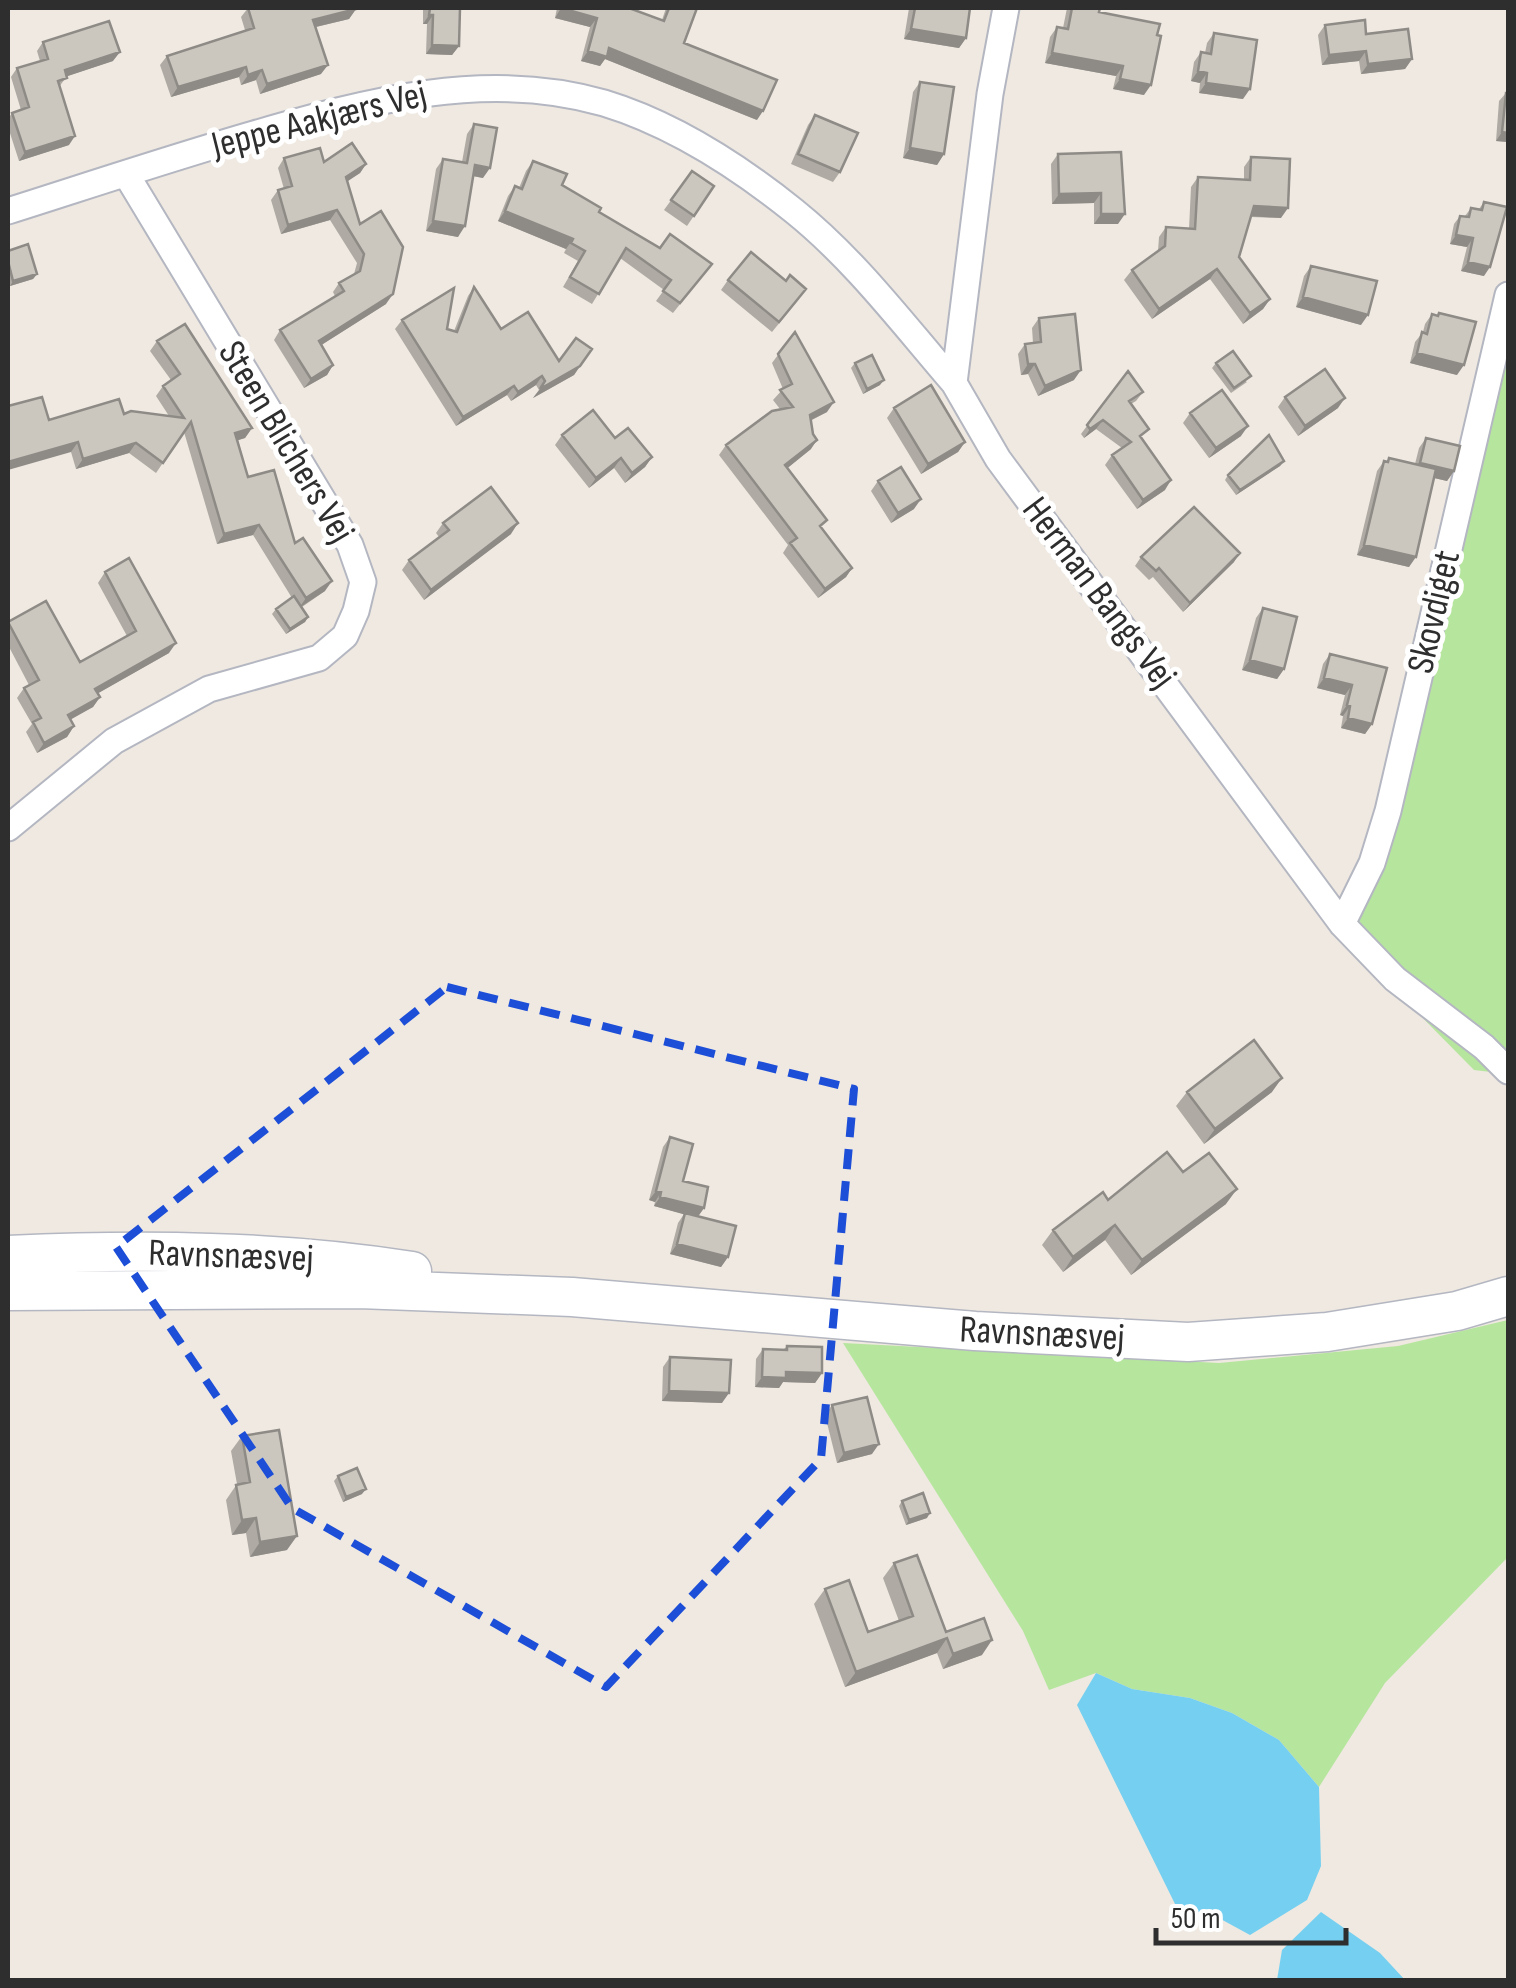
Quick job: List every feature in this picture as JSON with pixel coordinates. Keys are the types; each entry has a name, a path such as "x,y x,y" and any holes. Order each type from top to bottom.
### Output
{"main road":[{"name":"Ravnsnæsvej","path":"8,1255 228,1252 354,1262 572,1297"},
{"name":"Ravnsnæsvej","path":"8,1291 359,1289 572,1297 976,1331 1188,1342 1327,1332 1457,1310 1508,1296"}],"street":[{"path":"954,382 990,94 1006,8"},
{"name":"Jeppe Aakjærs Vej","path":"8,210 360,103 445,89 538,91 602,103 660,124 730,164 795,211 847,258 954,382"},
{"name":"Steen Blichers Vej","path":"8,828 130,732 210,689 319,658 345,636 363,582 350,545 126,174"},
{"name":"Skovdiget","path":"1342,924 1372,864 1388,812 1508,294"},
{"name":"Herman Bangs Vej","path":"954,382 998,459 1342,924 1394,979 1484,1046 1508,1071"}],"highlighted area":[{"path":"447,987 854,1089 821,1459 606,1687 292,1508 116,1247"}],"green space":[{"path":"1508,344 1508,1074 1474,1070 1338,932 1396,827"},
{"path":"1508,1320 1508,1557 1385,1683 1319,1787 1279,1740 1232,1713 1190,1698 1132,1689 1096,1673 1049,1690 1023,1631 843,1343 1219,1363 1398,1346"}],"water":[{"path":"1096,1673 1132,1689 1190,1698 1232,1713 1279,1740 1319,1787 1321,1866 1307,1900 1250,1935 1217,1917 1176,1906 1077,1705"},
{"path":"1321,1912 1380,1953 1405,1980 1277,1980 1282,1950"}],"building":[{"path":"248,8 356,9 313,20 328,65 267,84 262,70 248,75 246,67 178,87 167,56 254,28"},
{"path":"430,8 460,8 459,46 432,45"},
{"path":"561,8 629,8 664,21 669,8 697,8 684,43 777,80 763,111 609,48 607,57 588,51 597,18"},
{"path":"915,8 970,8 966,38 911,29"},
{"path":"1072,8 1100,8 1099,12 1160,24 1151,85 1120,79 1123,66 1052,53 1057,27 1068,29"},
{"path":"1365,20 1366,34 1408,29 1412,59 1368,64 1366,51 1329,55 1325,25"},
{"path":"109,21 120,52 65,70 67,78 58,81 75,136 25,152 12,113 29,107 17,68 48,59 43,42"},
{"path":"1214,33 1257,40 1250,89 1206,83 1207,73 1198,71 1201,52 1211,54"},
{"path":"920,82 954,87 944,154 910,148"},
{"path":"1508,93 1508,133 1502,132"},
{"path":"815,115 858,133 840,172 798,154"},
{"path":"474,124 497,128 490,168 475,165 465,226 433,221 443,159 467,163"},
{"path":"352,143 366,164 346,177 360,224 381,211 403,247 393,294 319,341 333,365 311,379 280,330 344,291 339,283 360,271 364,254 337,210 288,225 278,190 292,186 284,158 320,148 324,162"},
{"path":"1121,152 1125,214 1101,214 1101,193 1059,194 1058,154"},
{"path":"1251,157 1290,159 1288,208 1254,206 1239,257 1270,299 1250,313 1217,269 1159,309 1132,270 1165,246 1166,227 1195,229 1198,177 1250,180"},
{"path":"533,161 567,174 562,185 660,248 670,234 712,264 680,303 663,291 671,280 626,248 599,294 570,277 585,251 571,243 573,239 505,211 515,186 522,189"},
{"path":"692,171 714,186 694,216 671,200"},
{"path":"1484,202 1507,207 1490,267 1468,262 1473,238 1456,235 1460,216 1469,217 1471,208 1482,210"},
{"path":"28,244 37,274 13,281 8,251"},
{"path":"751,252 786,281 790,275 806,289 779,322 728,280"},
{"path":"1311,266 1377,281 1368,315 1303,297"},
{"path":"474,287 501,329 528,312 559,361 576,338 592,349 580,366 540,389 545,381 542,376 518,392 514,386 463,417 402,320 454,288 447,329 457,332"},
{"path":"1075,314 1081,370 1045,386 1035,364 1028,364 1025,344 1041,342 1039,318"},
{"path":"1432,314 1476,322 1464,365 1417,353 1422,332 1427,334"},
{"path":"185,324 252,428 235,433 248,477 274,470 295,543 303,538 332,581 306,598 259,525 224,534 191,422 163,463 136,443 83,459 78,442 8,462 8,406 42,397 49,420 119,399 124,414 131,411 184,418 163,386 180,374 157,341"},
{"path":"795,332 834,402 810,415 817,440 785,465 827,520 820,526 852,568 825,589 790,543 797,538 726,445 772,411 793,407 780,390 792,384 778,354"},
{"path":"1233,351 1251,376 1234,388 1216,363"},
{"path":"872,355 884,380 867,389 855,363"},
{"path":"1325,369 1345,398 1305,426 1285,397"},
{"path":"1128,371 1143,392 1129,401 1149,429 1140,436 1171,480 1143,500 1112,455 1131,442 1103,420 1090,429 1087,425"},
{"path":"931,385 965,442 928,464 894,408"},
{"path":"1222,390 1248,426 1216,448 1190,413"},
{"path":"593,410 615,438 628,428 652,457 632,473 621,458 596,478 562,435"},
{"path":"1269,435 1284,461 1240,490 1228,475"},
{"path":"1426,438 1460,446 1454,471 1420,463"},
{"path":"1389,458 1436,469 1416,557 1364,545 1384,461"},
{"path":"901,467 921,499 898,513 878,481"},
{"path":"491,487 518,523 431,590 409,560 449,530 443,523"},
{"path":"1194,507 1240,553 1190,603 1159,568 1156,571 1141,557"},
{"path":"129,558 176,643 95,689 100,697 68,715 74,726 44,743 33,722 41,718 24,688 39,680 8,622 46,601 80,662 136,631 105,572"},
{"path":"294,596 308,617 290,629 276,609"},
{"path":"1263,608 1297,617 1284,669 1250,660"},
{"path":"1330,654 1387,668 1372,724 1348,718 1352,685 1324,678"},
{"path":"1254,1040 1282,1078 1215,1129 1187,1092"},
{"path":"670,1137 693,1144 683,1181 708,1187 704,1208 660,1197 661,1192 656,1191"},
{"path":"1167,1152 1183,1172 1209,1153 1237,1189 1142,1260 1115,1225 1073,1257 1053,1230 1103,1192 1108,1200"},
{"path":"685,1213 736,1226 728,1257 677,1244"},
{"path":"787,1346 822,1347 822,1373 786,1372 786,1378 762,1377 763,1349 787,1350"},
{"path":"670,1357 731,1360 729,1393 669,1391"},
{"path":"867,1397 879,1444 844,1453 832,1405"},
{"path":"279,1430 297,1536 260,1542 256,1518 242,1520 236,1485 250,1482 242,1436"},
{"path":"357,1468 366,1489 346,1497 338,1476"},
{"path":"923,1493 930,1513 909,1520 902,1501"},
{"path":"917,1555 946,1632 984,1618 992,1640 953,1654 947,1638 856,1672 825,1589 849,1580 868,1632 913,1616 894,1563"}]}
